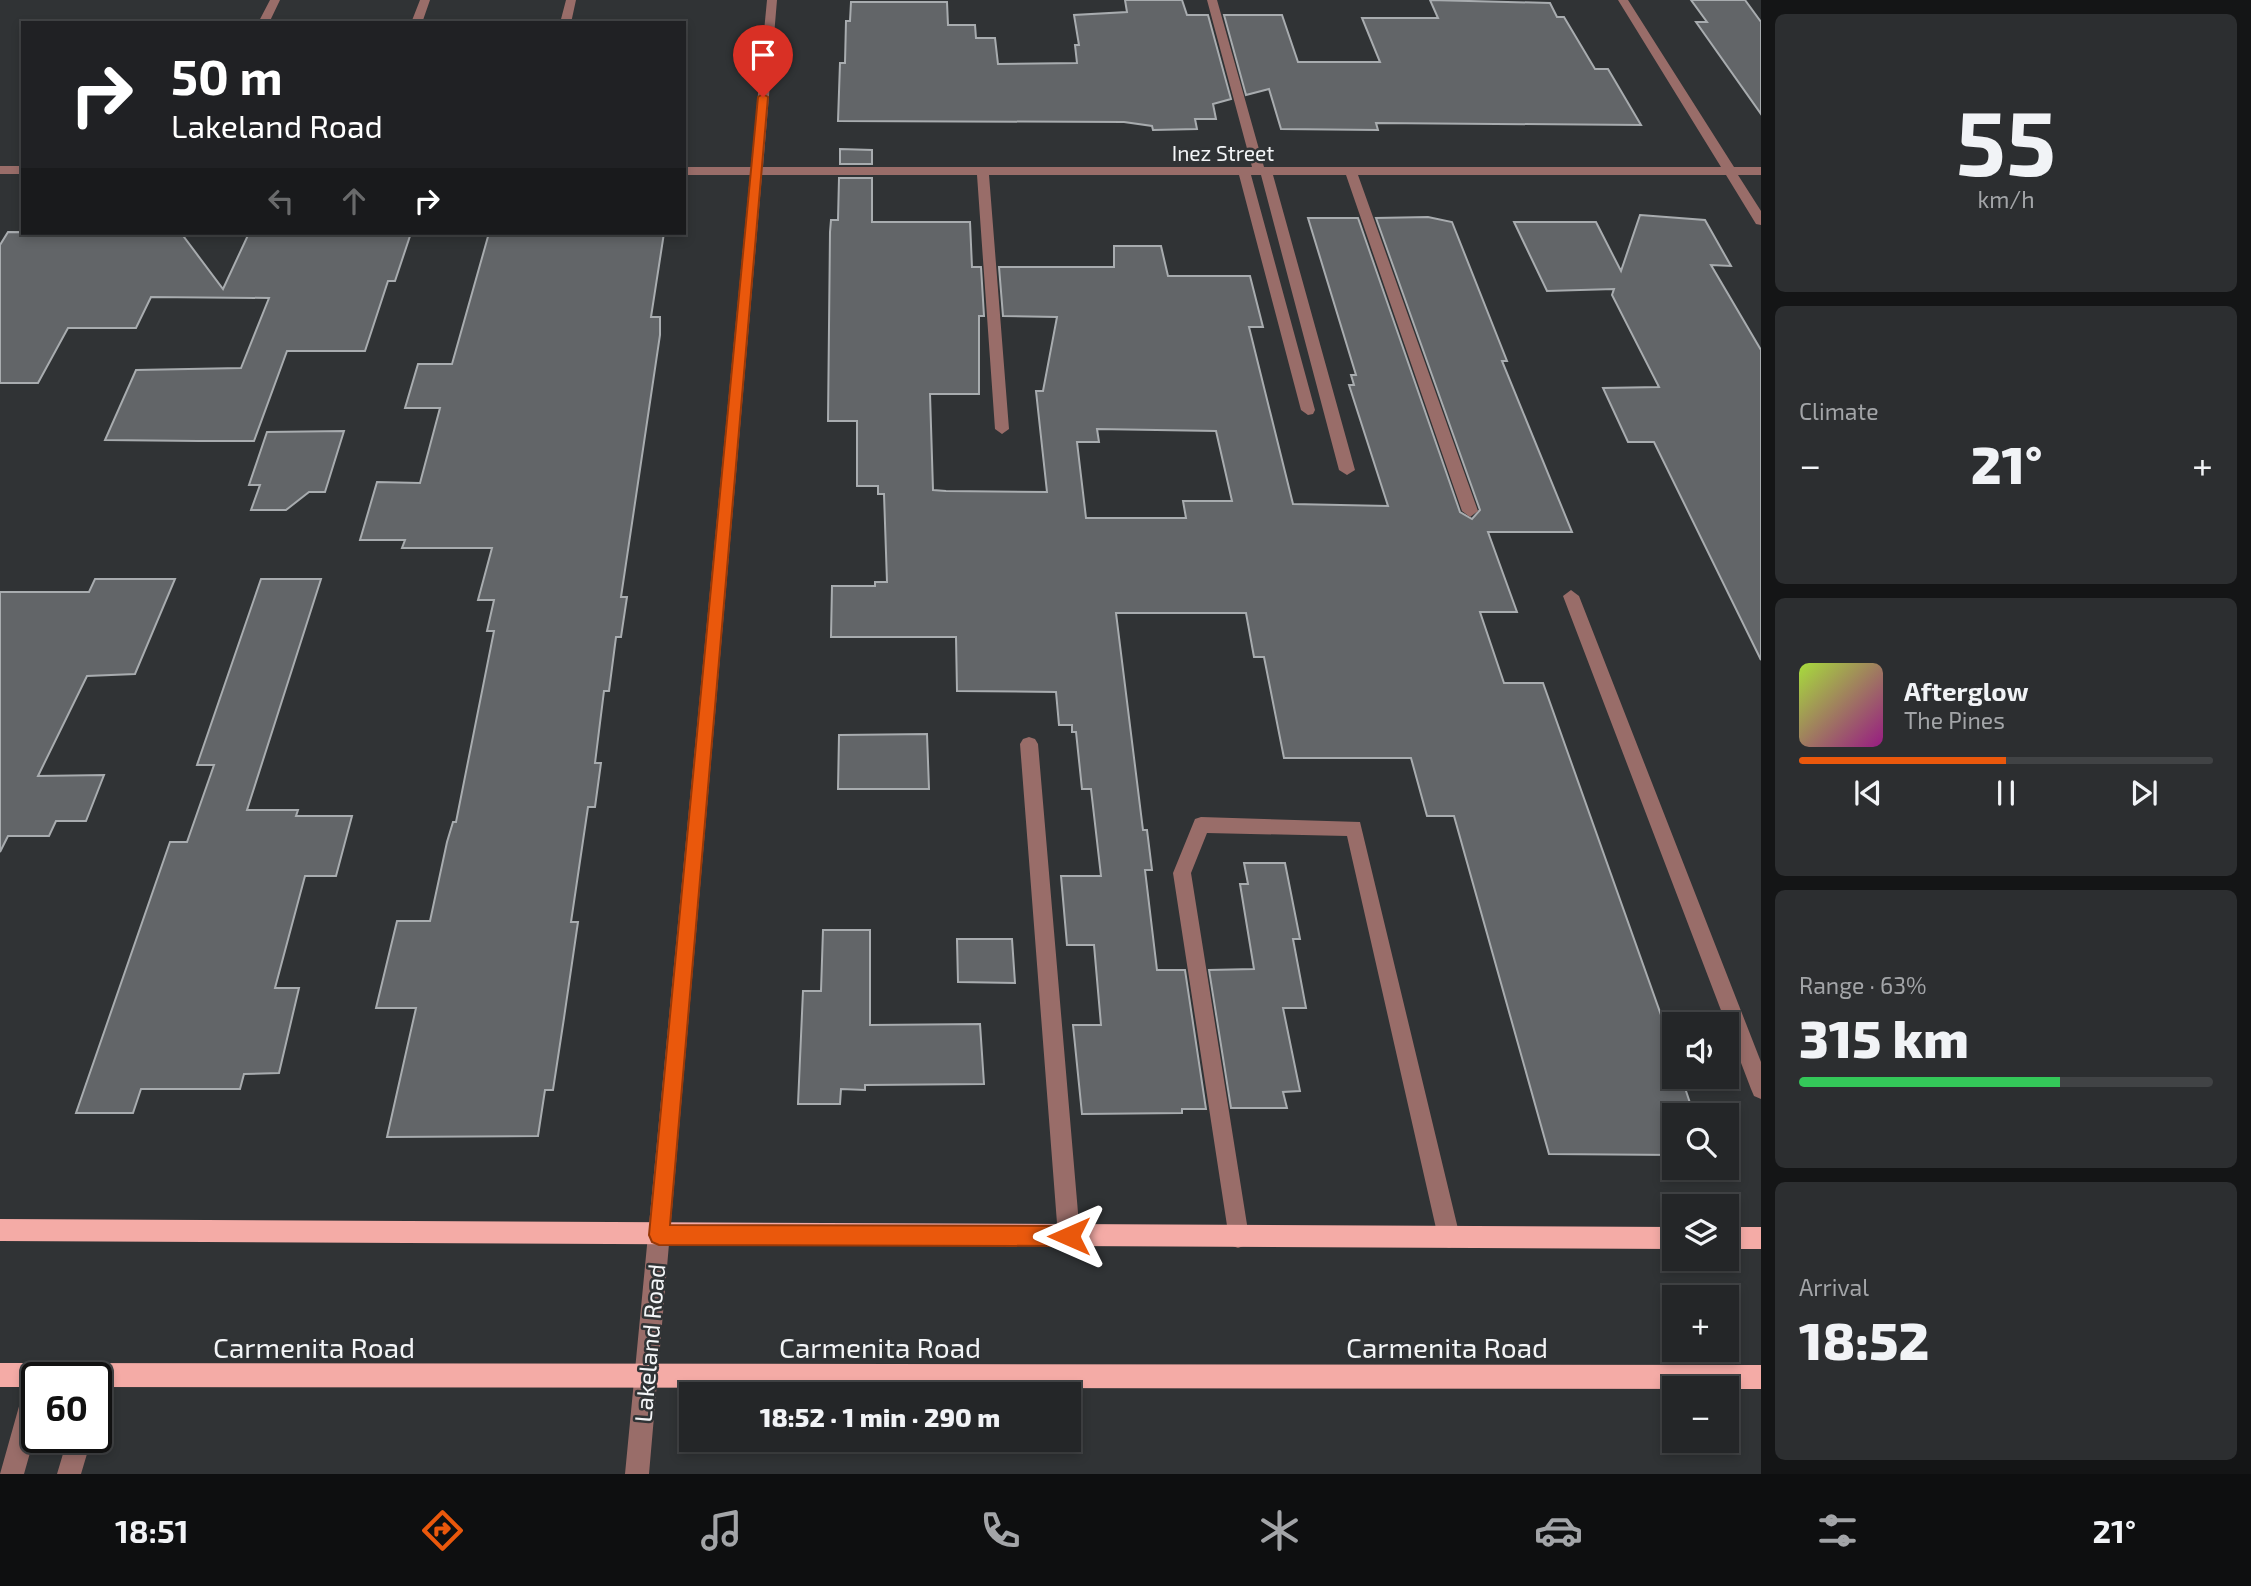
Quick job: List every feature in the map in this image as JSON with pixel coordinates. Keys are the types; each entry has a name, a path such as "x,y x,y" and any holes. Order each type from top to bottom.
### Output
{"main road":[{"path":"0,1230 1662,1238"},
{"path":"1739,1238 1761,1238"},
{"name":"Carmenita Road","path":"0,1375 21,1377"},
{"name":"Carmenita Road","path":"112,1376 1761,1377"}],"street":[{"path":"264,21 275,0"},
{"path":"417,21 425,0"},
{"path":"566,21 571,0"},
{"name":"Lakeland Road","path":"637,1474 772,0"},
{"path":"1212,0 1347,470"},
{"path":"1623,0 1761,221"},
{"path":"0,182 4,170"},
{"name":"Inez Street","path":"686,171 1761,171"},
{"path":"983,171 1002,429"},
{"path":"1244,171 1308,410"},
{"path":"1350,171 1470,511"},
{"path":"1571,596 1761,1089"},
{"path":"1029,744 1069,1236"},
{"path":"1238,1237 1182,873 1201,825 1354,828 1449,1237"},
{"path":"12,1474 21,1441"},
{"path":"69,1474 75,1453"}],"building":[{"path":"1125,0 1182,0 1187,15 1208,15 1231,99 1213,104 1216,119 1195,119 1197,129 1153,130 1152,126 1124,122 838,121 840,63 845,63 846,21 850,21 851,2 947,2 948,25 975,25 976,38 995,38 998,64 1077,63 1075,45 1079,45 1074,15 1127,12"},
{"path":"1430,0 1550,3 1557,17 1564,17 1595,69 1608,69 1641,125 1376,123 1378,130 1281,129 1269,89 1246,95 1224,15 1282,15 1298,62 1380,62 1362,18 1438,18"},
{"path":"1691,0 1745,0 1761,22 1761,114 1696,22 1707,22"},
{"path":"840,149 872,150 872,164 840,164"},
{"path":"839,178 872,178 872,222 970,222 972,267 981,267 984,316 979,316 979,394 930,394 933,490 1047,492 1036,391 1043,391 1057,317 1003,316 999,267 1114,267 1114,246 1161,246 1168,276 1250,276 1263,327 1249,327 1293,504 1388,506 1349,385 1354,385 1351,375 1356,375 1308,218 1358,218 1460,512 1472,519 1480,510 1376,218 1428,217 1452,222 1507,361 1502,361 1572,532 1488,532 1517,612 1480,612 1504,683 1543,683 1662,1018 1662,1089 1685,1089 1690,1103 1662,1103 1662,1155 1549,1154 1454,816 1427,816 1411,758 1284,758 1264,657 1254,657 1246,613 1116,613 1143,830 1147,830 1152,870 1145,870 1157,970 1185,970 1206,1109 1182,1109 1182,1113 1082,1114 1073,1025 1101,1025 1094,945 1067,945 1061,876 1101,876 1091,789 1082,789 1076,732 1072,732 1072,725 1059,725 1056,692 957,691 956,637 831,637 832,586 875,586 875,582 887,582 884,494 878,494 878,486 857,486 857,421 828,421 831,220 838,220","holes":["1097,429 1216,431 1232,501 1183,501 1186,518 1086,518 1077,442 1099,442"]},
{"path":"1640,215 1705,220 1731,266 1711,265 1761,350 1761,660 1654,442 1628,442 1603,388 1659,387 1612,295 1614,289 1547,291 1514,222 1596,222 1621,271"},
{"path":"8,232 21,232 21,235 182,235 223,289 248,235 410,235 395,281 388,281 365,351 287,351 254,441 105,440 136,370 241,368 269,298 151,297 136,328 68,328 38,383 0,383 0,245"},
{"path":"488,235 664,235 651,317 660,317 660,335 621,597 627,597 621,637 616,637 609,691 604,691 595,763 601,763 595,807 588,807 571,922 578,922 564,1018 553,1090 545,1090 538,1136 387,1137 416,1008 376,1008 397,921 430,921 447,842 453,822 456,822 494,631 487,631 494,600 478,600 492,548 402,548 405,540 360,540 377,482 420,483 440,408 405,408 418,364 452,364"},
{"path":"344,431 325,492 309,492 286,510 251,510 260,485 249,485 267,432"},
{"path":"95,579 175,579 135,674 87,676 38,776 104,775 86,821 56,821 49,836 8,836 0,852 0,592 89,592"},
{"path":"261,579 321,579 247,810 298,810 296,816 352,816 336,876 305,876 275,988 299,988 279,1073 244,1074 240,1089 141,1089 133,1113 76,1113 170,842 187,842 214,765 197,765"},
{"path":"927,734 929,789 838,789 839,735"},
{"path":"1244,863 1285,863 1300,939 1293,939 1306,1008 1283,1008 1300,1091 1283,1092 1287,1108 1231,1108 1209,970 1254,969 1240,884 1248,884"},
{"path":"823,930 870,930 870,1025 980,1024 984,1084 865,1085 865,1090 841,1089 840,1104 798,1104 803,991 821,991"},
{"path":"957,939 1012,939 1015,983 958,982"}],"route":[{"path":"763,97 659,1235 1069,1236"}]}
